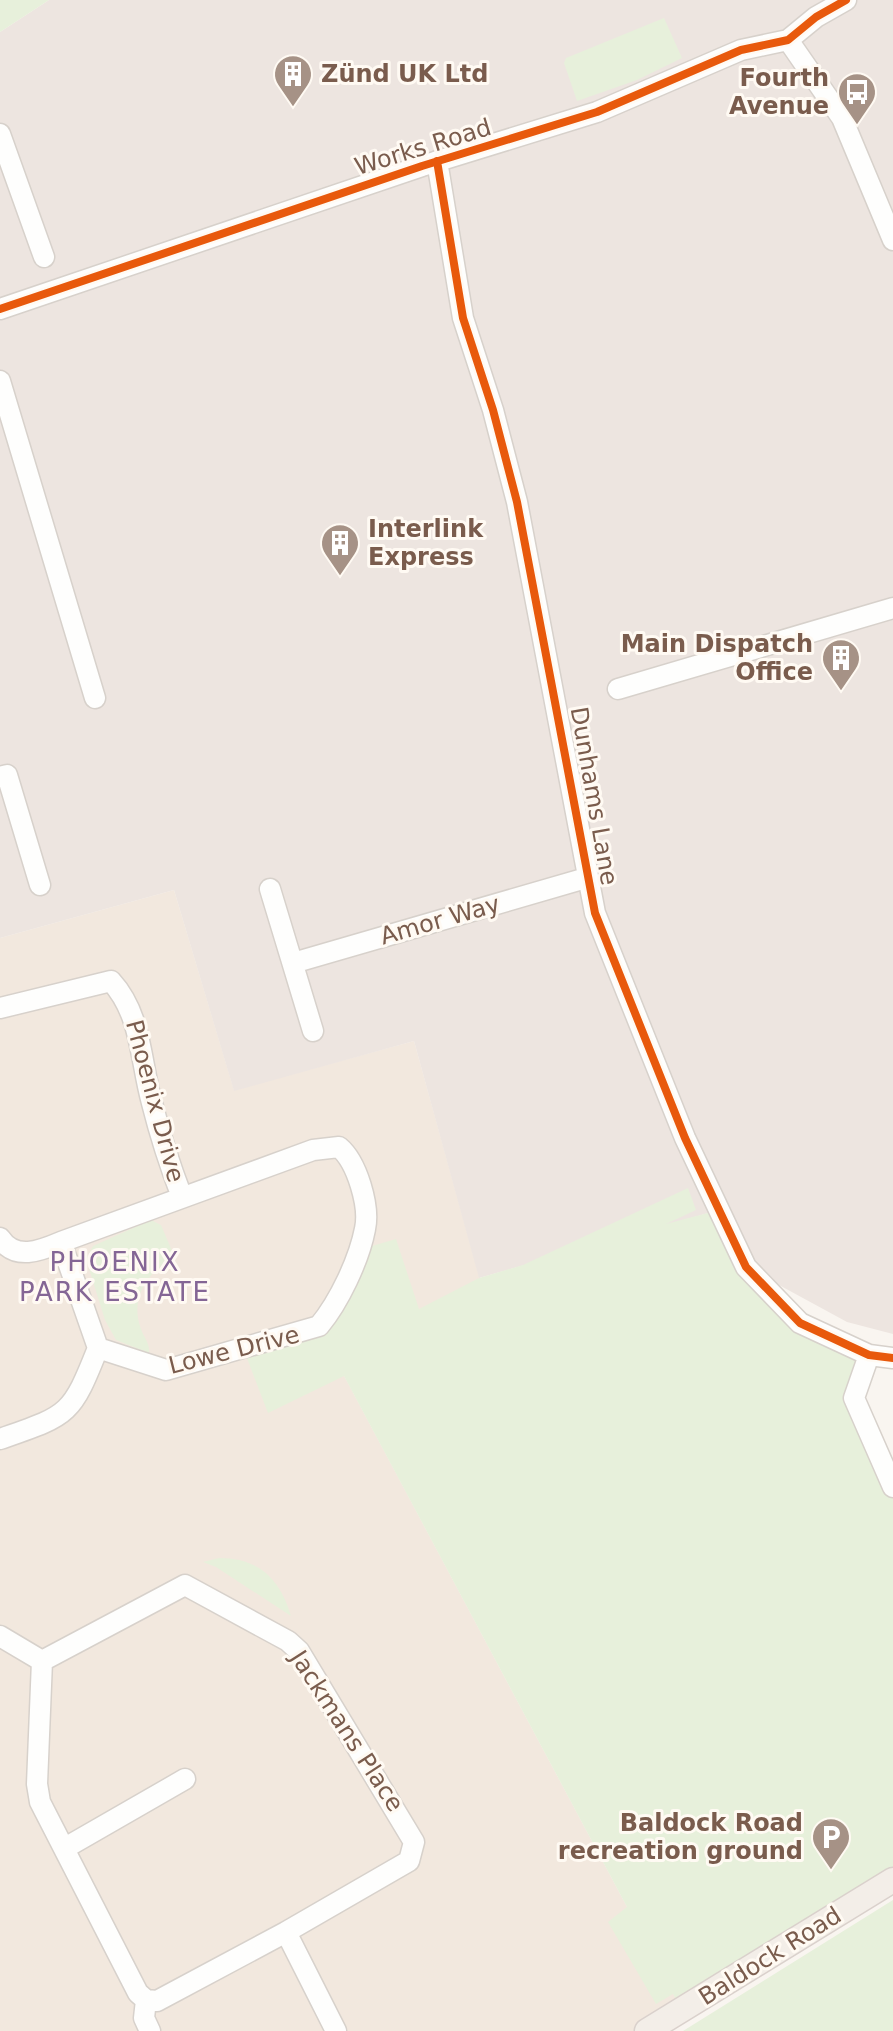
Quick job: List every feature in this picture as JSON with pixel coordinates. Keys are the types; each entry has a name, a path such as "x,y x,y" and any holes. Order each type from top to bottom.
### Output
{"main road":[{"name":"Baldock Road","path":"647,2031 893,1880"}],"street":[{"name":"Works Road","path":"0,309 437,161 582,118 741,50 788,40 816,17 846,0"},
{"path":"788,40 842,118 893,240"},
{"path":"2,146 44,257"},
{"name":"Dunhams Lane","path":"437,161 463,318 493,410 517,502 573,782 586,878 595,913 685,1138 746,1267 800,1323 869,1355 893,1358"},
{"path":"0,381 95,698"},
{"path":"618,689 893,608"},
{"path":"0,777 7,775 40,885"},
{"name":"Amor Way","path":"293,963 586,878"},
{"path":"270,889 313,1031"},
{"name":"Phoenix Drive","path":"0,1008 111,981 126,998 134,1018 151,1101 182,1197"},
{"name":"Lowe Drive","path":"98,1348 166,1370 319,1326 331,1310 366,1226 354,1167 348,1154 339,1147 298,1154 182,1197"},
{"path":"0,1238 10,1249 26,1253 182,1197"},
{"path":"0,1439 52,1421 68,1411 77,1399 98,1348 61,1242"},
{"path":"869,1355 854,1398 893,1487"},
{"name":"Jackmans Place","path":"42,1661 185,1585 248,1618 299,1651 413,1835 414,1848 409,1861 157,2001 146,2000"},
{"path":"0,1636 42,1661 38,1795 138,1993 146,2000 144,2018 150,2031"},
{"path":"65,1848 185,1779"},
{"path":"286,1932 336,2031"}],"shaded area":[{"path":"49,0 893,0 893,1334 847,1322 746,1267 719,1210 479,1278 414,1041 234,1091 174,890 0,938 0,32"},
{"path":"174,890 234,1090 414,1041 481,1283 332,1353 682,2010 647,2031 0,2031 0,938"}],"green space":[{"path":"0,0 49,0 0,32"},
{"path":"664,18 682,58 637,80 577,101 564,63 566,58"},
{"path":"688,1188 696,1210 666,1224 719,1210 746,1267 800,1323 869,1355 854,1398 893,1487 893,1870 682,2010 673,1994 656,2004 608,1922 627,1907 344,1376 268,1413 245,1353 269,1345 293,1344 331,1328 362,1249 396,1239 419,1309 479,1278 523,1265"},
{"path":"151,1220 161,1225 175,1258 149,1278 139,1296 138,1317 149,1353 116,1340 105,1320 86,1259 93,1246"},
{"path":"219,1558 246,1562 266,1573 281,1591 291,1616 216,1567 203,1562"},
{"path":"893,1900 893,2031 683,2031"}],"cycle path":[{"path":"0,309 422,166 597,112 741,50 788,40 816,17 846,0"},
{"path":"437,161 463,318 493,410 517,502 595,913 685,1138 746,1267 800,1323 869,1355 893,1358"}],"place":[{"name":"Zünd UK Ltd","path":"293,108"},
{"name":"Fourth Avenue","path":"857,126"},
{"name":"Interlink Express","path":"340,577"},
{"name":"Main Dispatch Office","path":"841,692"},
{"name":"Baldock Road recreation ground","path":"831,1871"}],"district":[{"name":"PHOENIX PARK ESTATE","path":"115,1277"}]}
